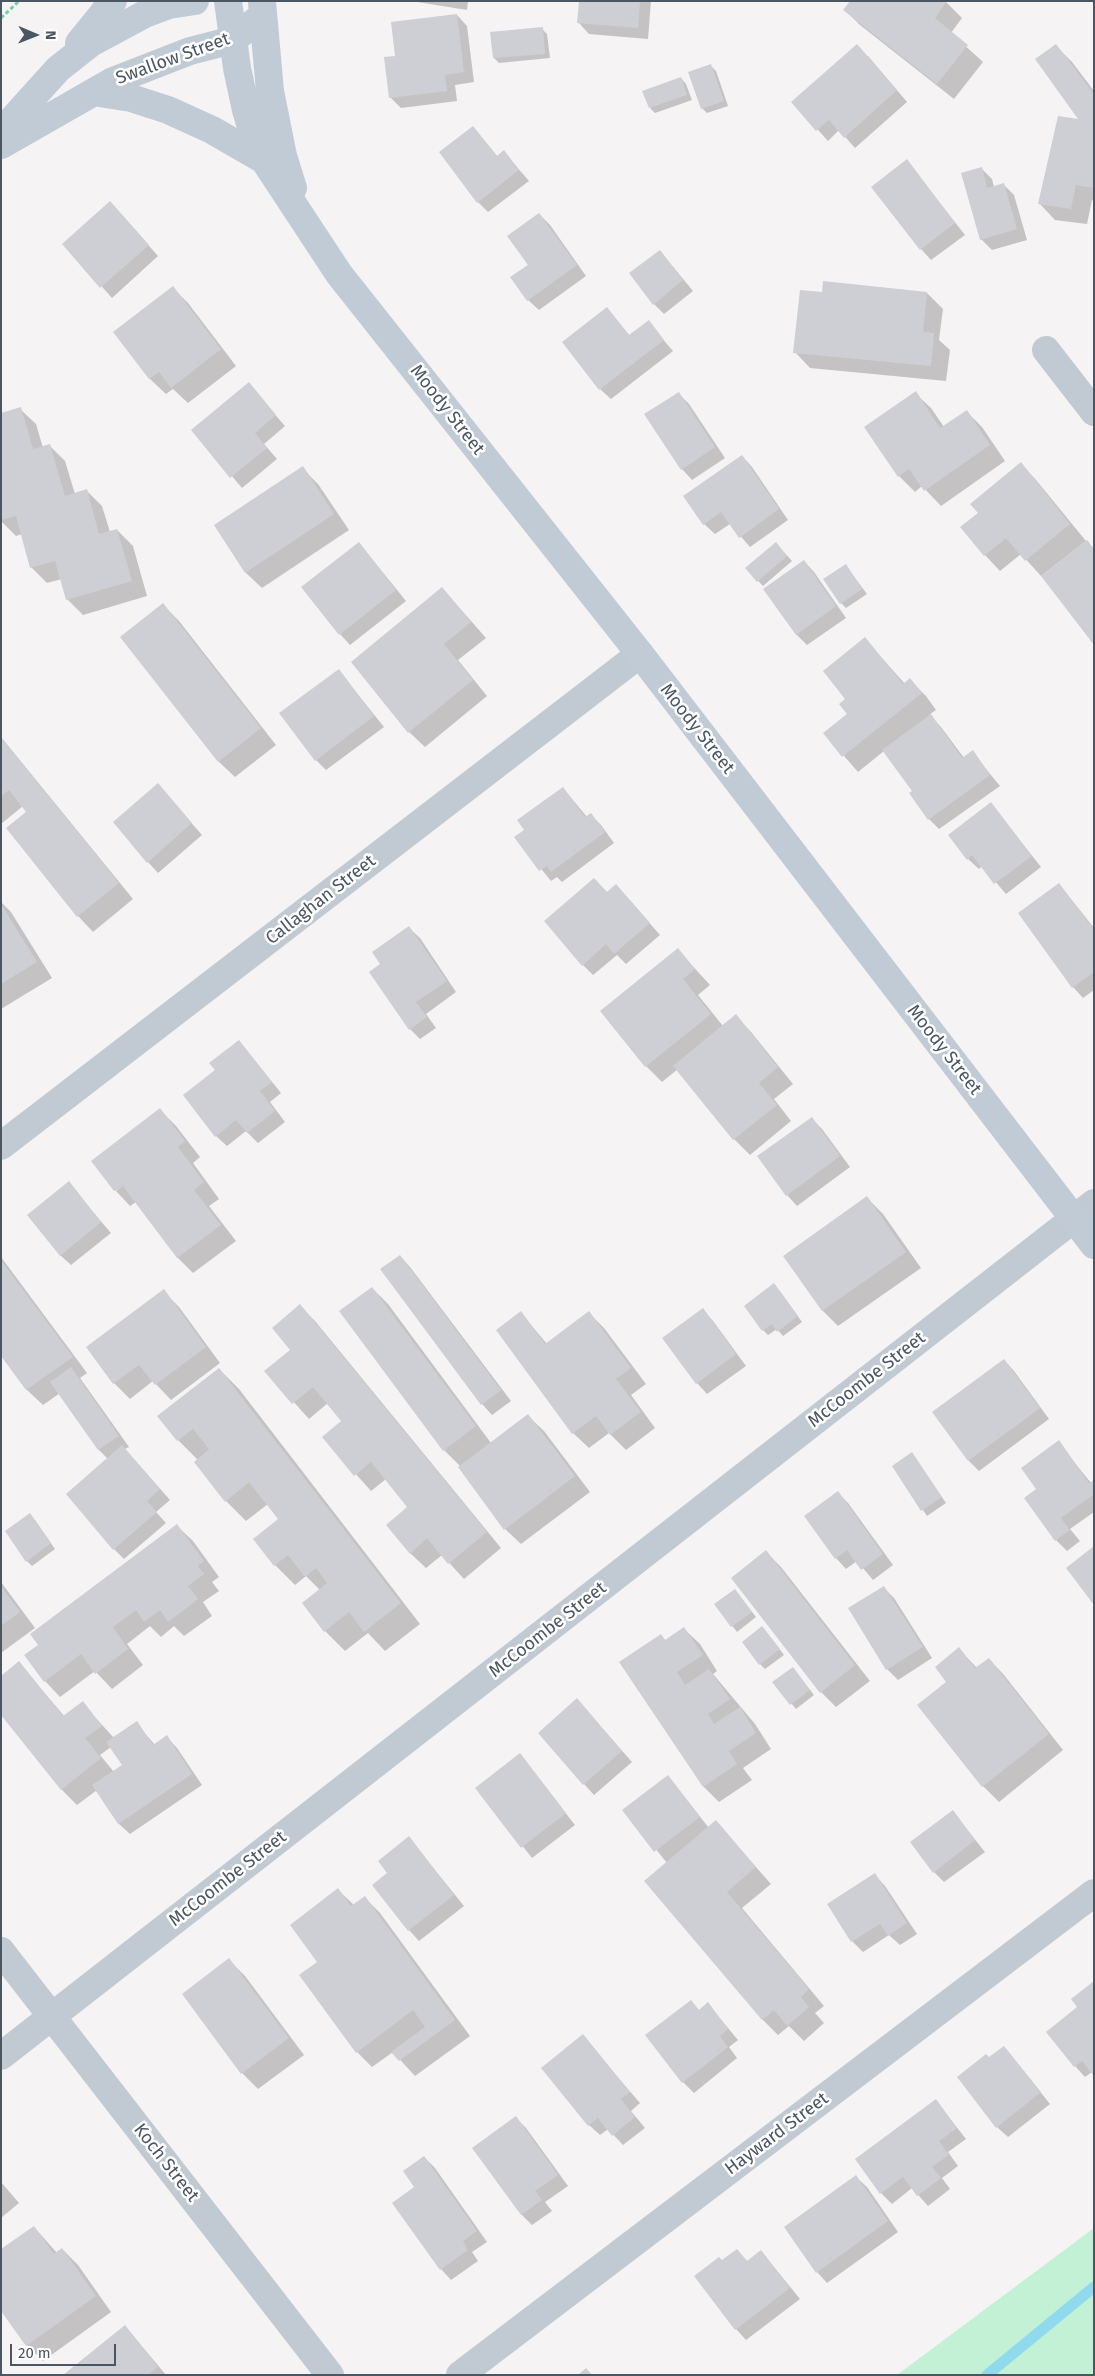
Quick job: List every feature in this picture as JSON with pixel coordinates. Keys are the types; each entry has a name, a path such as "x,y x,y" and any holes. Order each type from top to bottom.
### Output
{"main road":[{"path":"1,132 58,69 113,1"},
{"path":"58,69 91,43 118,27 169,6 195,1"},
{"name":"Moody Street","path":"228,1 246,110 264,160 301,213 339,274 1084,1211 1094,1245"},
{"path":"234,1 262,8"},
{"name":"Moody Street","path":"262,8 270,91 276,126 283,156 301,213"},
{"name":"Swallow Street","path":"1,145 94,92 141,69 190,51 233,40 262,8"},
{"path":"94,92 131,98 168,110 212,130 264,160"}],"street":[{"path":"1046,350 1094,412"},
{"name":"Callaghan Street","path":"1,1146 640,654"},
{"name":"McCoombe Street","path":"1,2056 1084,1211"},
{"name":"Hayward Street","path":"460,2375 1094,1893"},
{"name":"Koch Street","path":"1,1951 330,2375"}],"path":[{"path":"1,18 19,1"}],"green space":[{"path":"1094,2228 1094,2375 897,2375"}],"building":[{"path":"579,1 640,1 638,28 577,23"},
{"path":"850,1 947,1 935,18 968,45 937,84 843,10"},
{"path":"457,14 464,72 445,75 447,91 389,98 384,57 395,56 391,22"},
{"path":"543,27 545,54 493,58 490,32"},
{"path":"857,44 897,90 844,138 829,120 816,131 791,102"},
{"path":"1056,44 1094,94 1094,188 1076,185 1071,209 1038,204 1058,116 1078,119 1035,59"},
{"path":"711,64 724,101 701,109 688,72"},
{"path":"681,77 687,95 649,108 642,91"},
{"path":"473,126 497,156 504,150 519,170 477,203 439,152"},
{"path":"907,159 955,223 920,250 871,187"},
{"path":"982,167 987,188 1004,183 1017,229 980,240 961,173"},
{"path":"110,201 149,245 100,288 62,244"},
{"path":"539,213 577,265 527,301 510,277 528,265 507,236"},
{"path":"660,250 683,280 653,305 629,273"},
{"path":"823,281 927,292 923,332 934,333 931,366 793,353 800,290 822,292"},
{"path":"173,286 221,349 171,388 159,372 149,379 113,332"},
{"path":"607,307 629,335 649,320 664,340 599,390 562,342"},
{"path":"249,382 276,415 255,433 267,448 230,478 191,430"},
{"path":"916,391 940,428 967,410 990,445 924,491 909,469 898,477 864,427"},
{"path":"679,392 715,447 681,470 644,414"},
{"path":"21,407 33,449 50,444 65,496 87,489 99,534 117,529 132,581 66,600 55,561 30,568 16,516 1,520 1,413"},
{"path":"742,455 779,509 739,538 721,512 703,525 683,496"},
{"path":"1021,462 1070,524 1025,561 1006,538 984,556 960,527 978,513 970,504"},
{"path":"303,466 334,514 245,573 214,525"},
{"path":"1087,540 1094,549 1094,645 1041,576"},
{"path":"359,542 396,590 339,635 301,587"},
{"path":"776,542 787,556 757,582 745,568"},
{"path":"804,560 836,606 796,635 763,589"},
{"path":"846,564 862,589 840,604 823,579"},
{"path":"442,587 471,622 444,644 473,680 408,733 351,662"},
{"path":"163,603 261,728 218,762 120,637"},
{"path":"865,637 903,684 910,678 922,693 842,757 823,733 847,714 839,704 845,699 823,671"},
{"path":"339,669 374,716 315,761 279,713"},
{"path":"931,714 962,758 973,750 990,775 928,820 909,793 912,791 882,750"},
{"path":"1,737 119,883 77,917 6,828 26,812 9,790 1,796"},
{"path":"158,783 192,823 147,863 113,822"},
{"path":"563,787 585,817 591,813 605,832 551,872 547,866 539,871 514,837 524,830 517,820"},
{"path":"991,802 1032,856 994,884 972,855 967,860 948,835"},
{"path":"594,878 607,892 616,884 650,923 614,954 606,944 582,966 544,921"},
{"path":"1059,883 1094,930 1094,972 1072,988 1018,913"},
{"path":"1,904 37,962 1,984"},
{"path":"409,926 447,981 416,1002 427,1017 409,1030 369,972 380,964 372,952"},
{"path":"678,948 695,969 683,979 711,1014 645,1067 600,1011"},
{"path":"736,1014 778,1067 759,1083 777,1105 733,1140 673,1066"},
{"path":"239,1040 272,1082 260,1091 275,1111 247,1133 236,1120 215,1137 183,1095 215,1070 209,1063"},
{"path":"160,1108 185,1141 178,1147 204,1182 194,1190 221,1225 177,1258 122,1185 114,1191 91,1161"},
{"path":"812,1117 840,1156 786,1196 757,1156"},
{"path":"69,1181 101,1222 60,1256 27,1215"},
{"path":"867,1196 906,1252 822,1311 783,1256"},
{"path":"400,1255 501,1390 481,1405 380,1269"},
{"path":"1,1260 73,1357 26,1390 1,1356"},
{"path":"774,1283 798,1316 777,1332 772,1324 762,1331 744,1306"},
{"path":"372,1287 476,1426 443,1451 339,1311"},
{"path":"164,1289 206,1347 155,1385 139,1365 113,1384 86,1347"},
{"path":"300,1304 487,1532 448,1564 427,1538 410,1554 386,1525 407,1507 371,1462 354,1476 322,1437 341,1421 313,1387 292,1404 264,1371 290,1350 272,1328"},
{"path":"703,1308 736,1354 696,1384 662,1338"},
{"path":"521,1311 545,1344 589,1311 631,1368 616,1379 641,1412 610,1435 596,1416 572,1434 496,1330"},
{"path":"1004,1359 1040,1408 968,1461 932,1412"},
{"path":"71,1367 119,1436 98,1450 50,1382"},
{"path":"219,1368 401,1603 364,1632 349,1612 324,1632 302,1603 327,1583 316,1568 305,1577 288,1555 274,1566 253,1539 278,1519 249,1482 225,1502 194,1462 209,1449 193,1429 177,1441 157,1416"},
{"path":"528,1414 575,1476 504,1530 458,1467"},
{"path":"1059,1440 1089,1483 1094,1480 1094,1494 1061,1518 1070,1530 1055,1541 1024,1498 1036,1489 1021,1468"},
{"path":"122,1445 160,1489 147,1501 157,1512 113,1550 66,1494"},
{"path":"912,1452 942,1497 921,1511 892,1466"},
{"path":"838,1491 883,1554 861,1570 847,1550 835,1559 804,1516"},
{"path":"30,1513 51,1543 26,1562 5,1531"},
{"path":"177,1524 204,1561 198,1566 204,1574 188,1586 198,1599 168,1622 160,1610 144,1622 136,1610 113,1627 128,1649 95,1674 81,1654 44,1682 24,1655 38,1645 30,1634"},
{"path":"1094,1546 1094,1605 1066,1568"},
{"path":"766,1550 855,1665 820,1693 731,1578"},
{"path":"1,1586 20,1612 1,1626"},
{"path":"884,1586 923,1647 886,1670 848,1608"},
{"path":"735,1589 752,1612 731,1627 714,1604"},
{"path":"762,1626 780,1649 759,1665 742,1642"},
{"path":"684,1627 703,1655 677,1672 685,1685 709,1669 730,1699 708,1714 714,1724 740,1707 756,1733 729,1751 737,1764 703,1787 619,1662 661,1634 665,1640"},
{"path":"959,1647 975,1668 989,1658 1049,1734 982,1787 917,1705 946,1682 935,1667"},
{"path":"19,1661 63,1716 83,1701 102,1726 85,1738 101,1758 61,1790 1,1715 1,1676"},
{"path":"793,1667 810,1690 790,1705 772,1682"},
{"path":"577,1698 622,1751 583,1785 538,1733"},
{"path":"137,1721 153,1745 167,1735 192,1774 118,1824 92,1785 122,1765 106,1742"},
{"path":"520,1753 566,1813 521,1848 475,1788"},
{"path":"668,1775 700,1817 654,1852 622,1810"},
{"path":"953,1810 975,1840 933,1873 910,1842"},
{"path":"716,1820 756,1867 727,1892 809,1989 801,1997 809,2007 787,2026 774,2010 762,2020 644,1881"},
{"path":"409,1836 454,1895 408,1931 372,1885 387,1873 378,1861"},
{"path":"875,1873 907,1923 888,1936 880,1924 851,1942 827,1904"},
{"path":"338,1888 351,1906 365,1896 455,2020 399,2061 391,2052 425,2027 413,2010 356,2053 299,1975 317,1962 290,1925"},
{"path":"229,1958 289,2038 241,2074 182,1994"},
{"path":"1094,1981 1094,2076 1082,2061 1074,2067 1046,2032 1077,2007 1071,1999"},
{"path":"691,2000 699,2010 708,2002 728,2029 720,2036 728,2047 682,2083 645,2035"},
{"path":"583,2034 630,2092 621,2099 635,2117 612,2136 598,2118 588,2126 541,2068"},
{"path":"1004,2046 1041,2092 996,2128 957,2077 986,2054 989,2057"},
{"path":"936,2099 957,2128 939,2141 949,2155 932,2167 941,2178 917,2196 903,2177 880,2194 855,2159"},
{"path":"516,2116 558,2175 535,2191 542,2200 521,2215 472,2148"},
{"path":"424,2156 477,2231 463,2241 468,2250 440,2270 392,2203 414,2187 403,2171"},
{"path":"856,2175 888,2221 816,2273 784,2227"},
{"path":"34,2226 54,2254 62,2248 96,2296 26,2346 1,2311 1,2249"},
{"path":"737,2249 747,2261 761,2250 790,2288 735,2330 694,2276 719,2257 722,2260"},
{"path":"125,2325 158,2367 148,2375 63,2375"},
{"path":"586,2368 592,2375 578,2375"}],"waterway":[{"path":"987,2375 1094,2287"}]}
